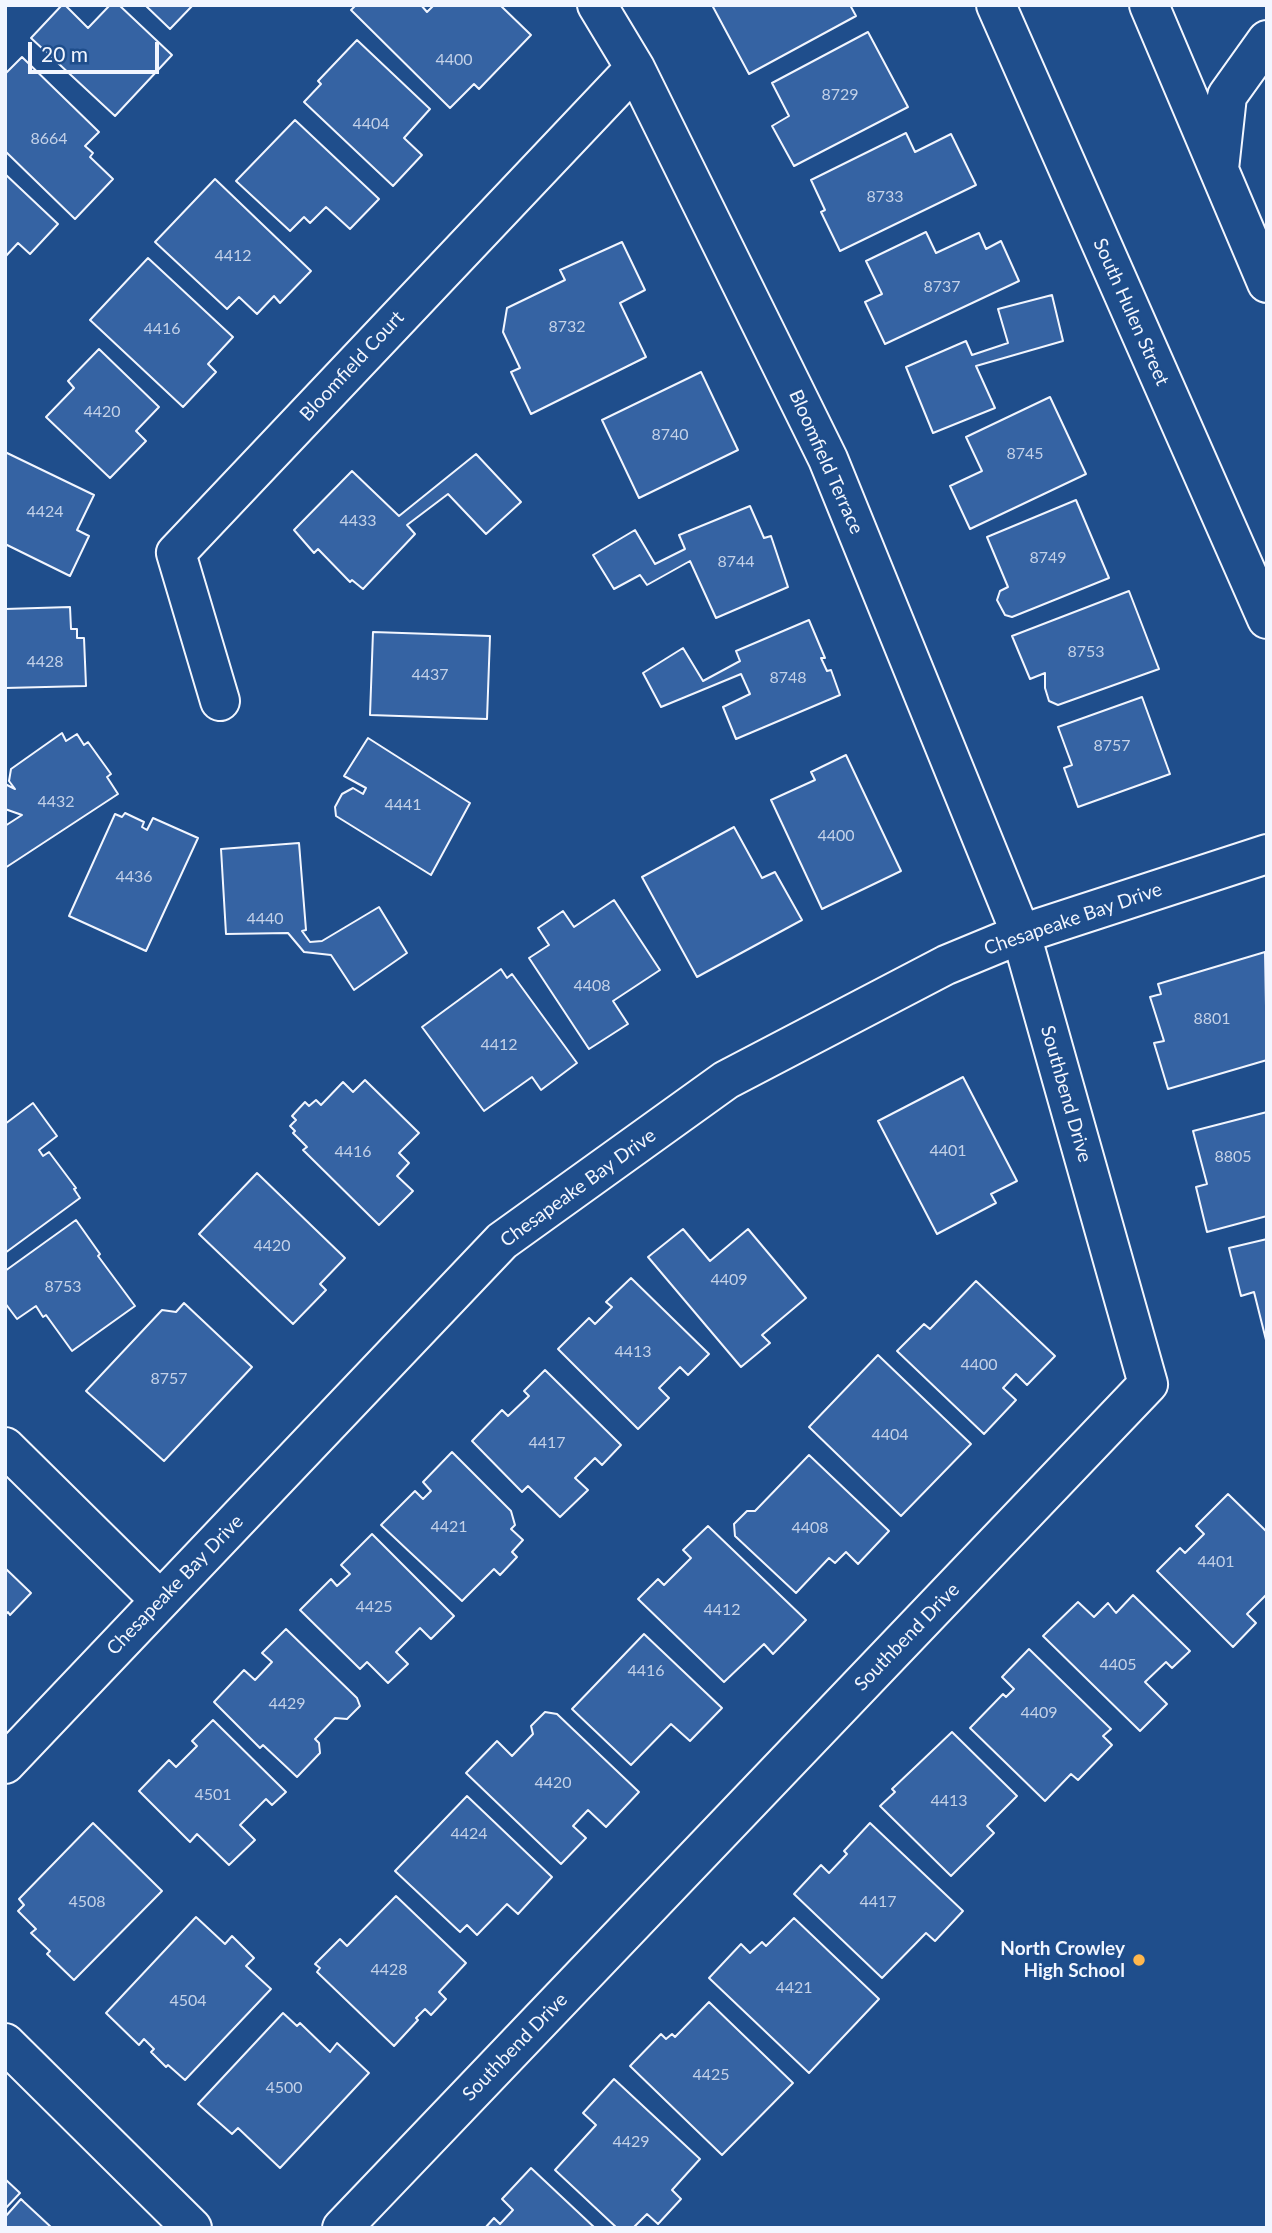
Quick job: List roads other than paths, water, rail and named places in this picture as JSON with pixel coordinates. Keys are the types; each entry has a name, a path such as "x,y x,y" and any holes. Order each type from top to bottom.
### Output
{"street":[{"name":"Bloomfield Terrace","path":"597,5 635,68 828,459 1021,934"},
{"name":"South Hulen Street","path":"996,5 1267,619"},
{"path":"1149,5 1267,283"},
{"path":"1219,172 1227,96 1267,40"},
{"name":"Bloomfield Court","path":"219,701 176,553 635,68"},
{"name":"Chesapeake Bay Drive","path":"5,1764 502,1241 726,1080 946,965 1021,934 1267,854"},
{"name":"Southbend Drive","path":"342,2228 1148,1384 1021,934"},
{"path":"5,1447 160,1600"},
{"path":"5,2043 192,2228"}],"place":[{"name":"North Crowley High School","path":"1139,1960"}]}
